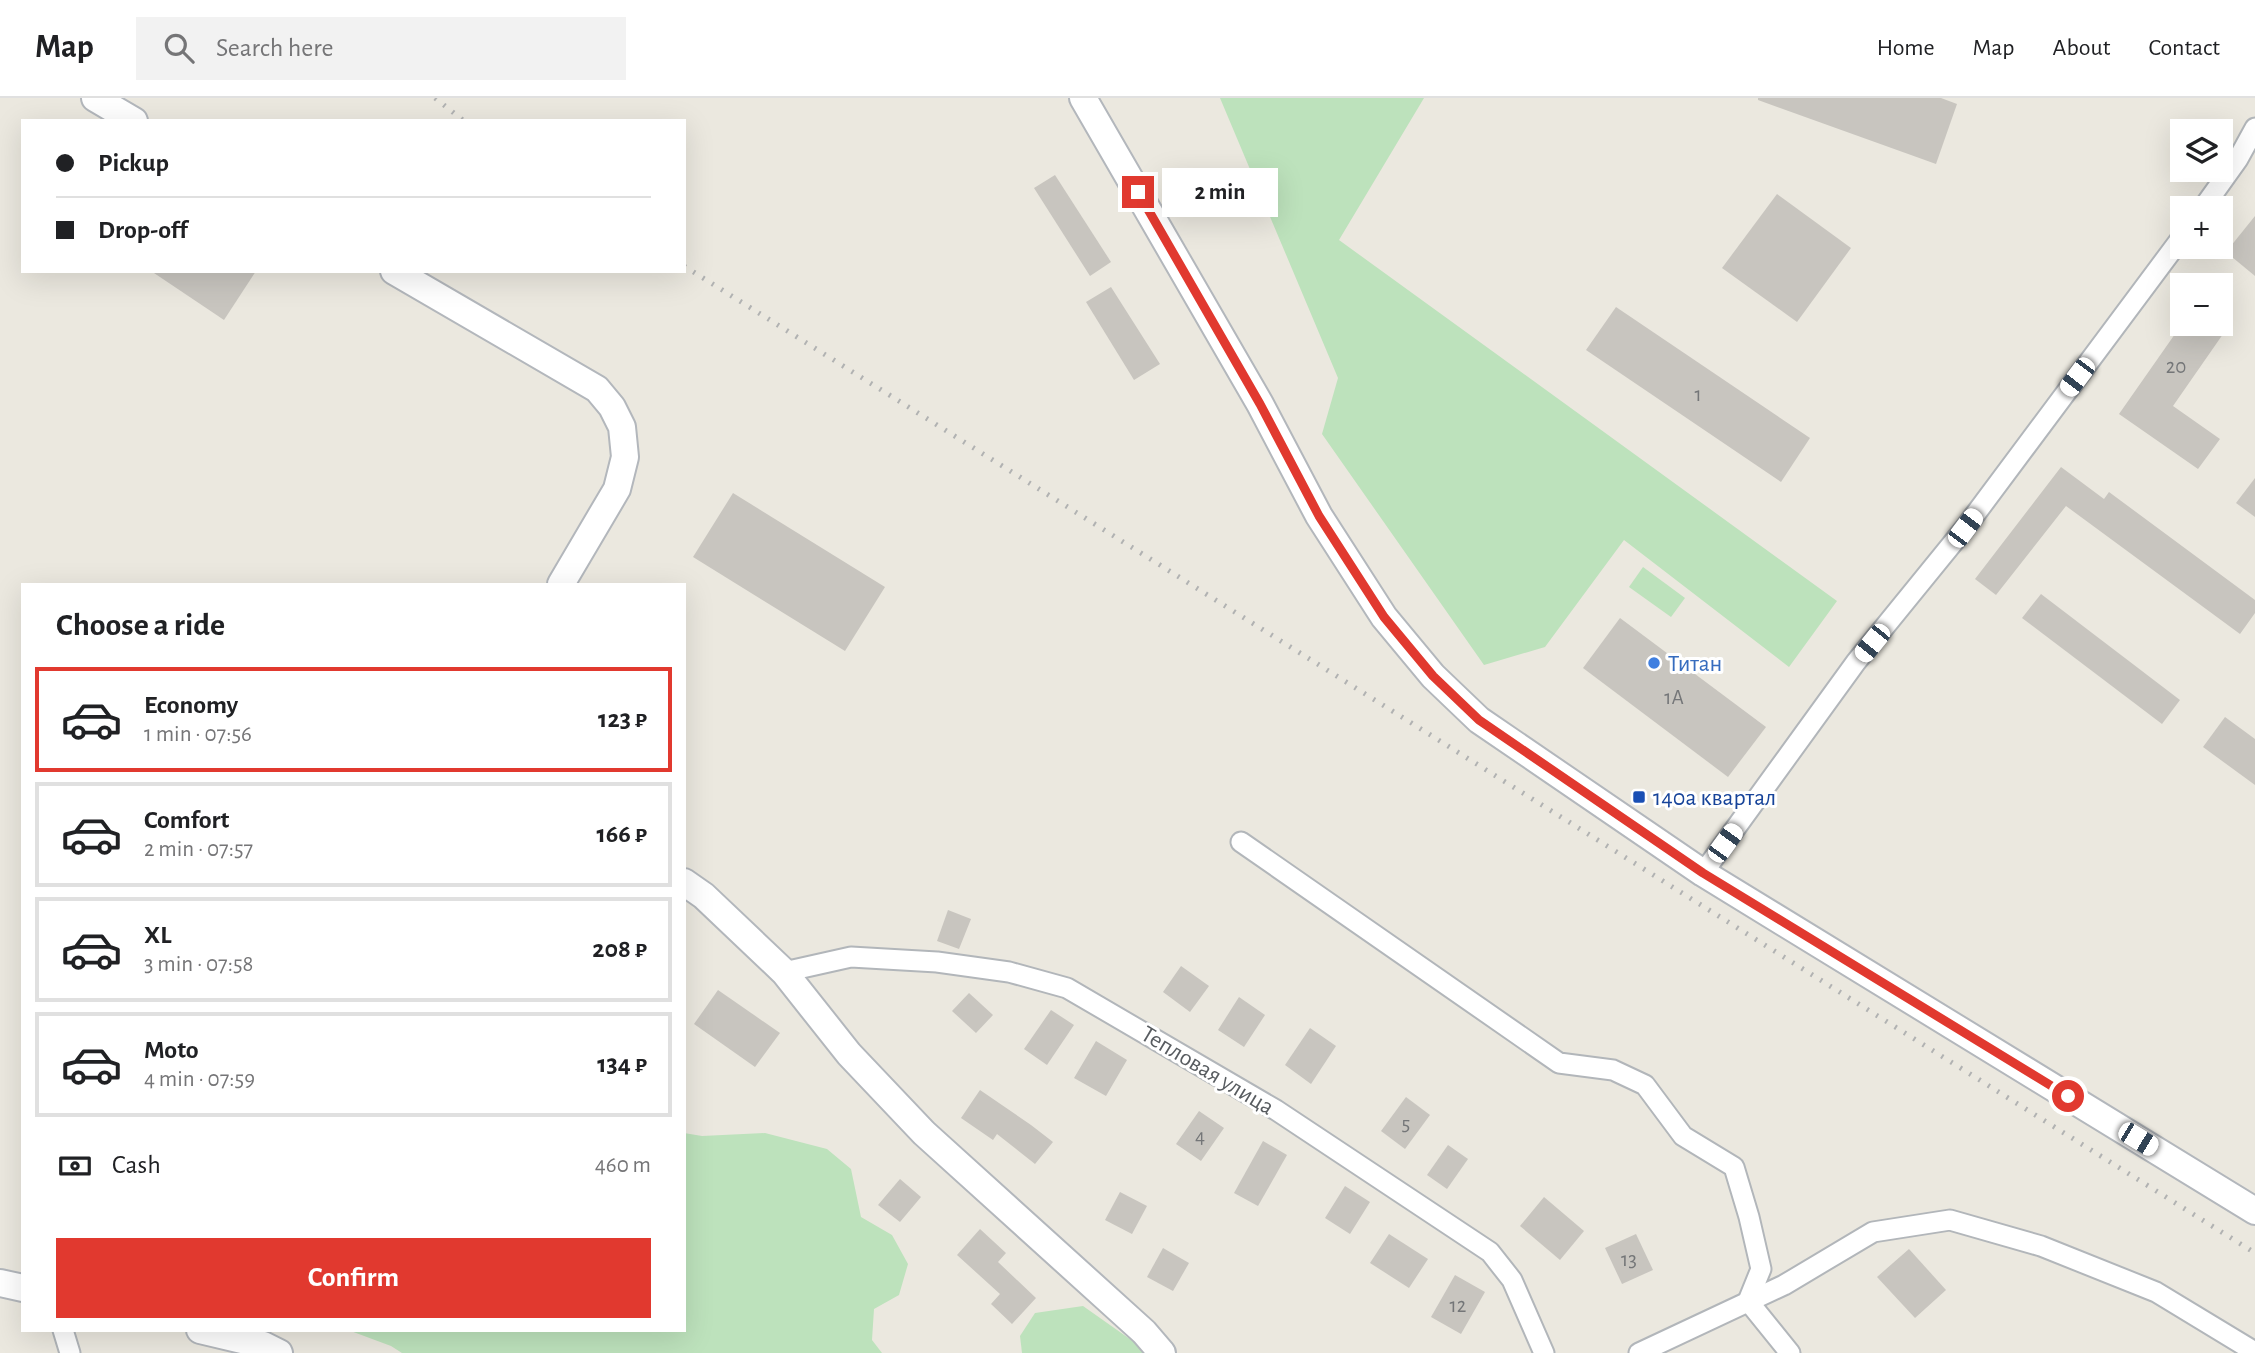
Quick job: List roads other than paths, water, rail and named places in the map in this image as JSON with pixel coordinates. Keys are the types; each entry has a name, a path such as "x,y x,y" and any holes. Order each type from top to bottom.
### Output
{"street":[{"path":"95,98 131,119"},
{"path":"1083,98 1260,404 1319,516 1384,617 1433,676 1479,720 1703,873 2255,1211"},
{"path":"2212,196 2238,159 2255,128"},
{"path":"1703,873 1856,662 1965,528 2170,253"},
{"path":"397,273 597,389 612,407 622,427 625,457 617,489 562,583"},
{"path":"1241,842 1559,1063 1613,1070 1645,1085 1683,1136 1734,1167 1761,1269 1748,1301"},
{"path":"686,883 704,896 784,972 849,1055 924,1133 1144,1332 1162,1353"},
{"name":"Тепловая улица","path":"784,972 851,957 937,962 997,970 1068,988 1276,1110 1490,1252 1512,1280 1544,1353"},
{"path":"1639,1353 1784,1285 1872,1232 1950,1220 2041,1246 2156,1292 2255,1352"},
{"path":"0,1283 21,1288"},
{"path":"1748,1301 1790,1353"},
{"path":"64,1332 70,1353"},
{"path":"208,1332 263,1345 279,1353"}],"railway":[{"path":"435,98 461,119"},
{"path":"686,267 2255,1253"}],"place":[{"name":"Титан","path":"1654,663"},
{"name":"140а квартал","path":"1639,797"}]}
